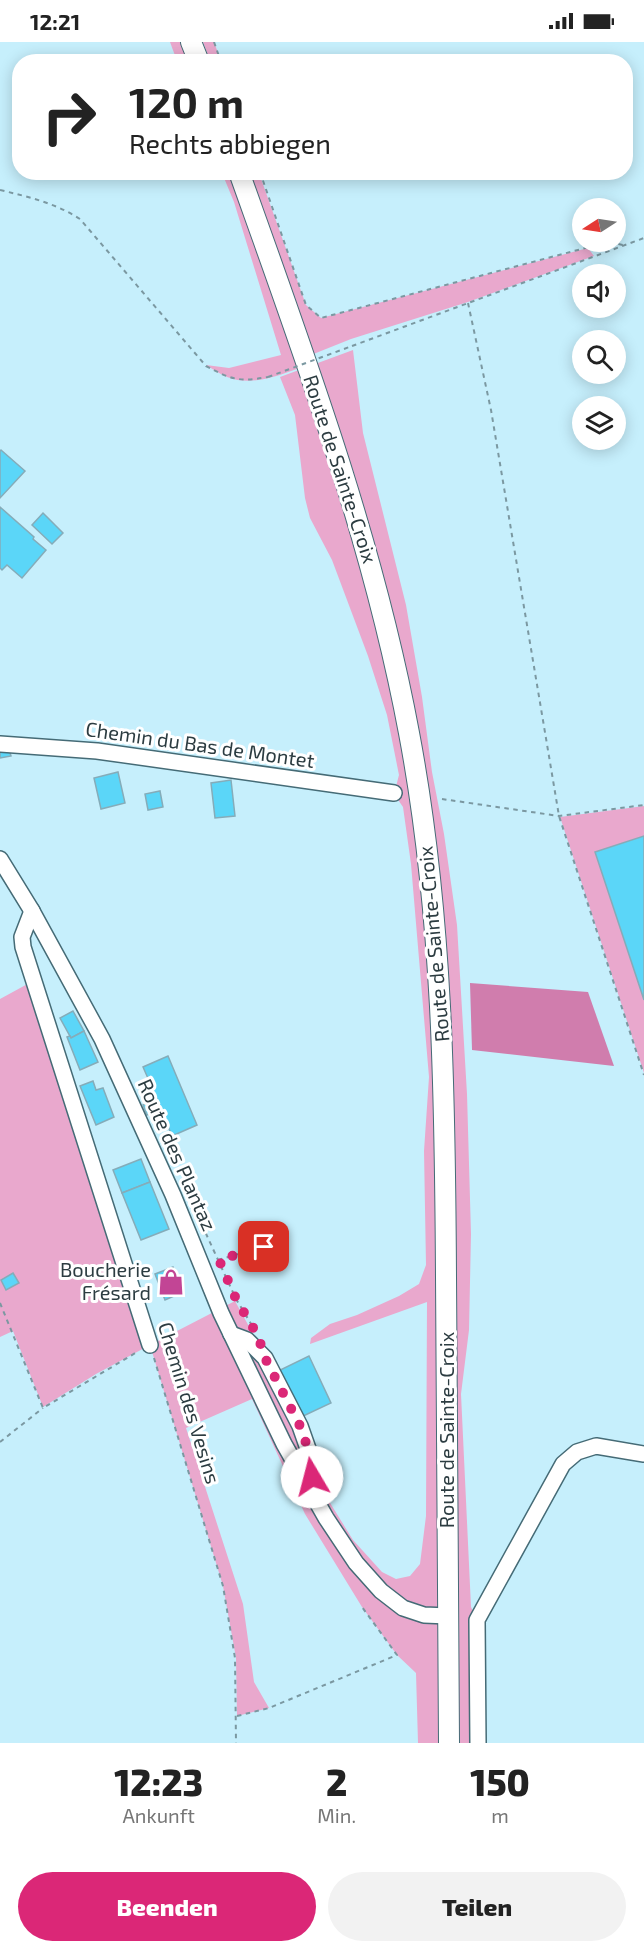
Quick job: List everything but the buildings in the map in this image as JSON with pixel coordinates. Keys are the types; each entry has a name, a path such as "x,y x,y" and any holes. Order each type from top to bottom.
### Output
{"main road":[{"name":"Route de Sainte-Croix","path":"242,180 337,454 369,560 404,704 426,845 437,946 445,1123 449,1743"}],"street":[{"name":"Chemin du Bas de Montet","path":"0,744 97,751 394,794"},
{"name":"Route des Plantaz","path":"0,859 32,911 102,1039 173,1195 231,1334 284,1444 310,1491 356,1563 381,1592 403,1608 424,1615 448,1616"},
{"name":"Chemin des Vesins","path":"32,911 22,937 23,947 150,1345"},
{"path":"231,1334 247,1340 265,1358 300,1426 313,1463 310,1491"},
{"path":"478,1743 477,1620 563,1464 577,1452 596,1446 644,1454"}],"path":[{"path":"263,180 306,305 321,318 572,252"},
{"path":"0,190 43,200 63,208 80,219 206,366 228,378 247,381 268,377 607,252"},
{"path":"626,245 644,238"},
{"path":"468,303 491,410 559,816 644,1075"},
{"path":"442,799 559,816 644,806"},
{"path":"198,1218 236,1299 252,1327"},
{"path":"213,1261 271,1245"},
{"path":"0,1303 43,1407"},
{"path":"0,1442 43,1407 150,1345"},
{"name":"Chemin des Vesins","path":"150,1345 223,1586 235,1658 236,1743"},
{"path":"237,1716 269,1708 397,1655 362,1607"}],"shaded area":[{"path":"170,42 183,42 188,54 174,54"},
{"path":"203,42 214,42 218,54 207,54"},
{"path":"225,180 237,180 305,366 266,379 237,380 224,376 206,365 229,368 281,355 234,202"},
{"path":"250,180 261,180 306,305 321,318 573,252 591,252 594,256 468,302 351,339 311,355"},
{"path":"353,350 363,433 406,605 457,925 467,1094 471,1234 469,1330 461,1394 471,1607 477,1620 477,1743 418,1743 416,1673 397,1655 362,1607 305,1514 252,1399 186,1428 243,1604 254,1682 269,1708 237,1716 236,1658 223,1586 150,1345 235,1301 257,1341 327,1498 353,1540 382,1572 396,1579 410,1576 420,1564 426,1516 427,1302 310,1344 311,1338 330,1324 357,1315 419,1284 426,1265 424,1151 429,1077 411,864 403,807 394,794 399,775 387,715 368,656 332,560 310,518 305,498 295,415 280,377"},
{"path":"644,806 644,1073 560,817"},
{"path":"33,981 150,1345 96,1374 43,1407 13,1331 0,1337 0,999"},
{"path":"470,983 588,992 614,1066 472,1050"}],"place":[{"name":"Boucherie Frésard","path":"171,1282"}],"route":[{"path":"264,1247 264,1249 256,1251 255,1249 219,1260 236,1299 258,1336 265,1358 300,1426 313,1463 312,1477"}]}
